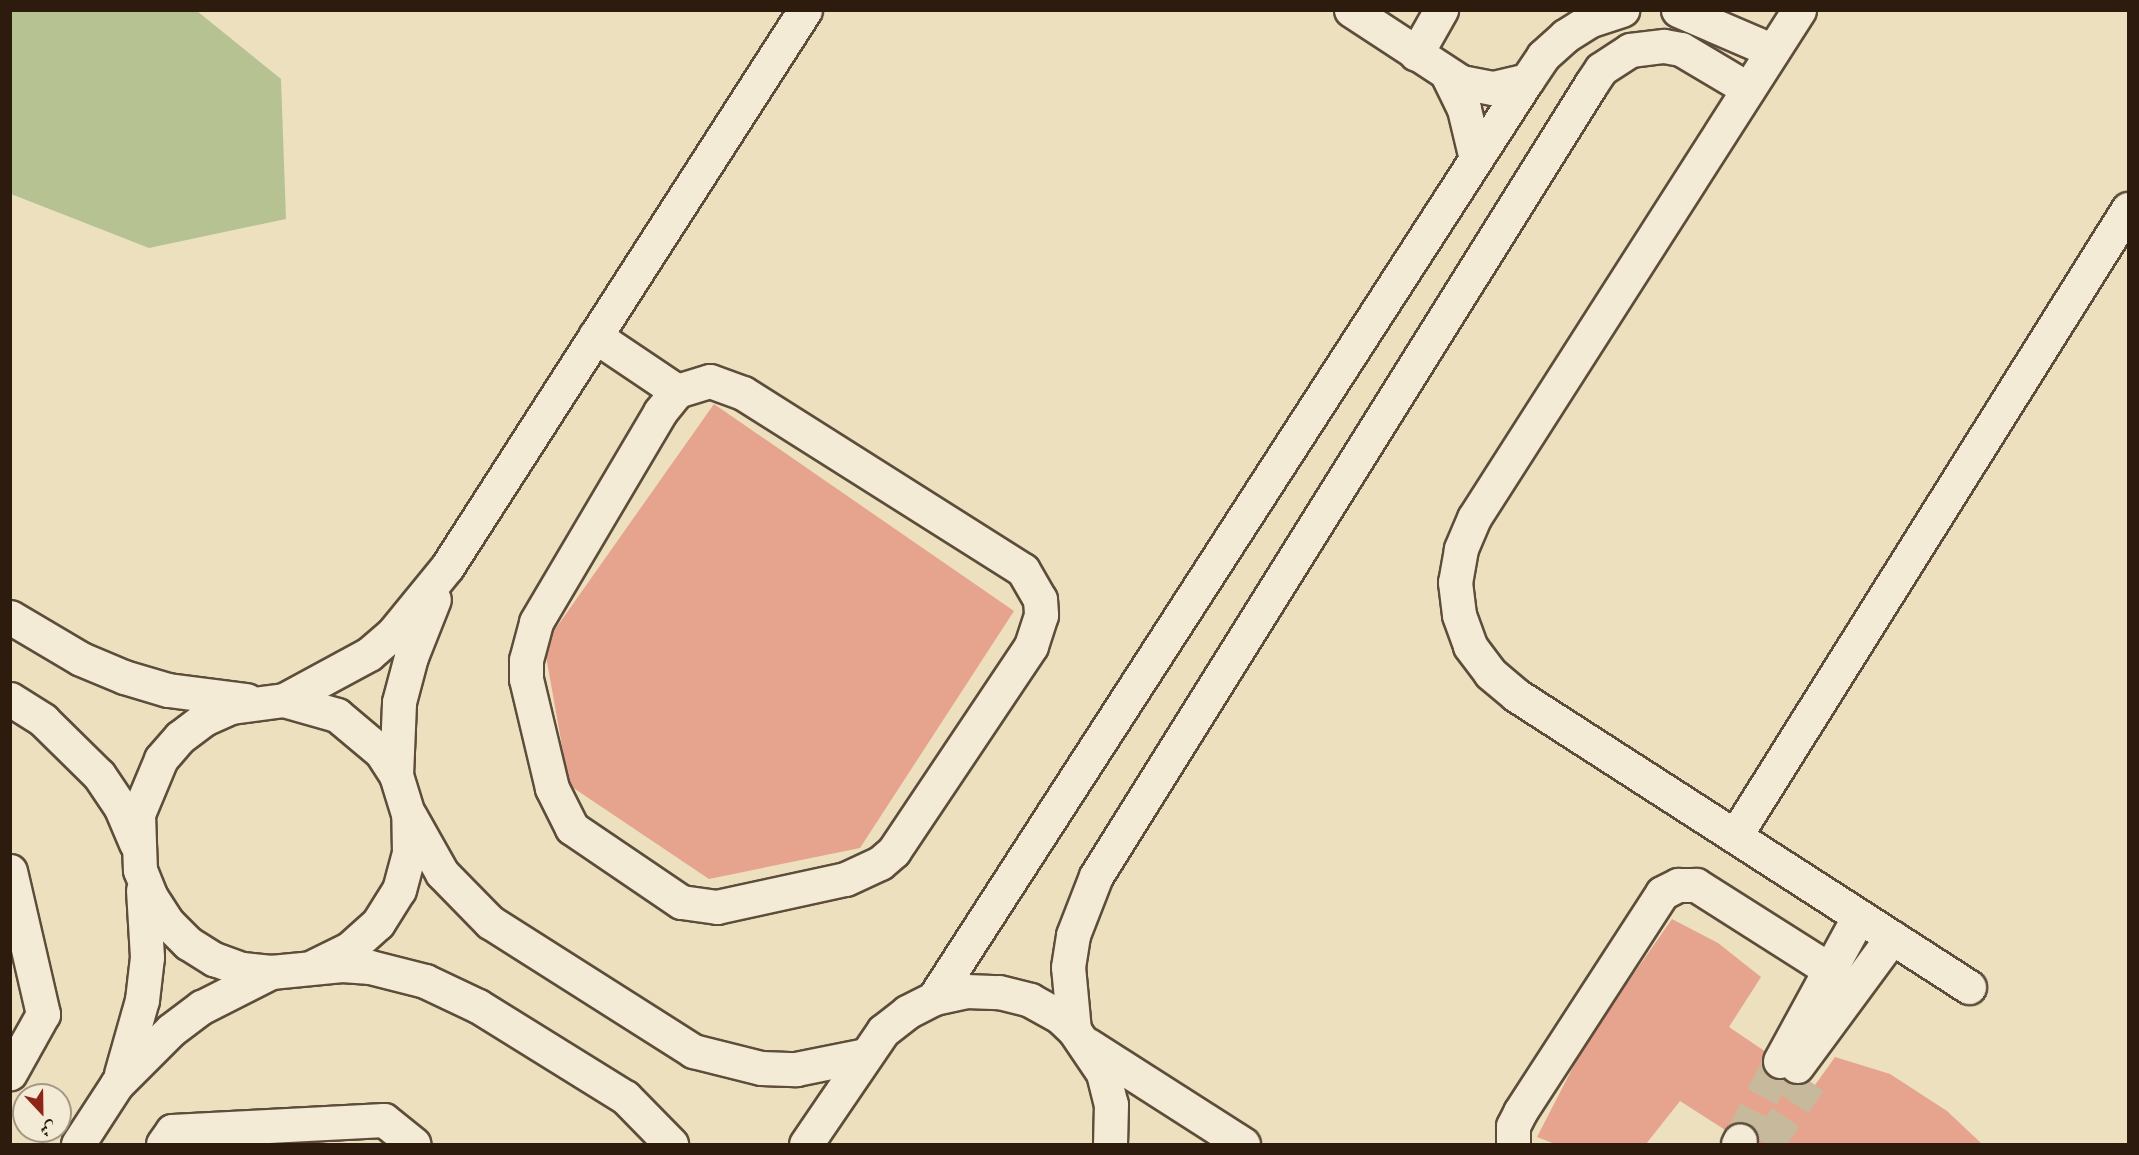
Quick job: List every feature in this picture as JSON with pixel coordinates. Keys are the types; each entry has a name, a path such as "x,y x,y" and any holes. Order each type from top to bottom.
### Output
{"street":[{"path":"117,1084 133,1043 147,957 138,856 138,813 147,785 161,759 180,737 204,719 231,707 271,700 369,654 394,632 447,567 806,10"},
{"path":"1350,10 1447,74 1485,88 1510,86 1527,80"},
{"path":"1416,54 1441,10"},
{"path":"934,998 1543,56 1565,36 1591,20 1622,10"},
{"path":"1678,10 1773,51"},
{"path":"1799,10 1492,488 1461,549 1455,582 1459,615 1470,646 1490,673 1516,695 1969,987"},
{"path":"1110,1144 1111,1104 1103,1073 1080,1037 1068,967 1076,925 1096,876 1601,69 1630,50 1664,46 1689,53 1748,89"},
{"path":"1447,74 1464,109 1476,159"},
{"path":"1735,836 2128,208"},
{"path":"595,336 677,391"},
{"path":"710,381 742,393 1023,570 1040,599 1041,615 1031,646 894,851 880,863 845,879 717,907 681,902 572,828 552,788 526,680 530,641 541,614 660,412 677,391 710,381"},
{"path":"396,775 399,702 411,657 447,567"},
{"path":"10,617 81,659 124,677 168,690 271,700 337,715 381,752 396,775 408,814 442,873 490,922 693,1051 726,1062 773,1068 807,1067 865,1055"},
{"path":"10,699 43,720 99,775 121,808 162,914 188,943 214,959 242,969 272,972 314,966 370,967 398,973 478,1006 625,1097 671,1144"},
{"path":"314,966 349,949 364,936 378,923 399,890 409,853 408,814"},
{"path":"10,871 44,1014 10,1073"},
{"path":"1513,1144 1513,1126 1520,1112 1662,893 1678,885 1696,885 1830,970"},
{"path":"1859,916 1830,970 1795,1071 1897,941"},
{"path":"78,1144 117,1084 164,1036 202,1007 272,972"},
{"path":"806,1144 883,1031 907,1012 934,998 966,991 999,992 1030,1000 1059,1016 1080,1037 1243,1144"},
{"path":"163,1144 172,1131 384,1120 414,1144"}],"green space":[{"path":"10,11 197,11 281,79 286,219 149,248 11,194"}],"building":[{"path":"714,404 1014,611 860,848 709,879 569,785 544,645"},
{"path":"1672,919 1718,943 1761,977 1729,1027 1815,1085 1835,1057 1890,1074 1947,1111 1982,1144 1747,1144 1680,1101 1646,1144 1555,1144 1537,1137 1586,1042"}],"tunnel":[{"path":"1740,1140 1780,1061"},
{"path":"1767,1144 1810,1081"}]}
